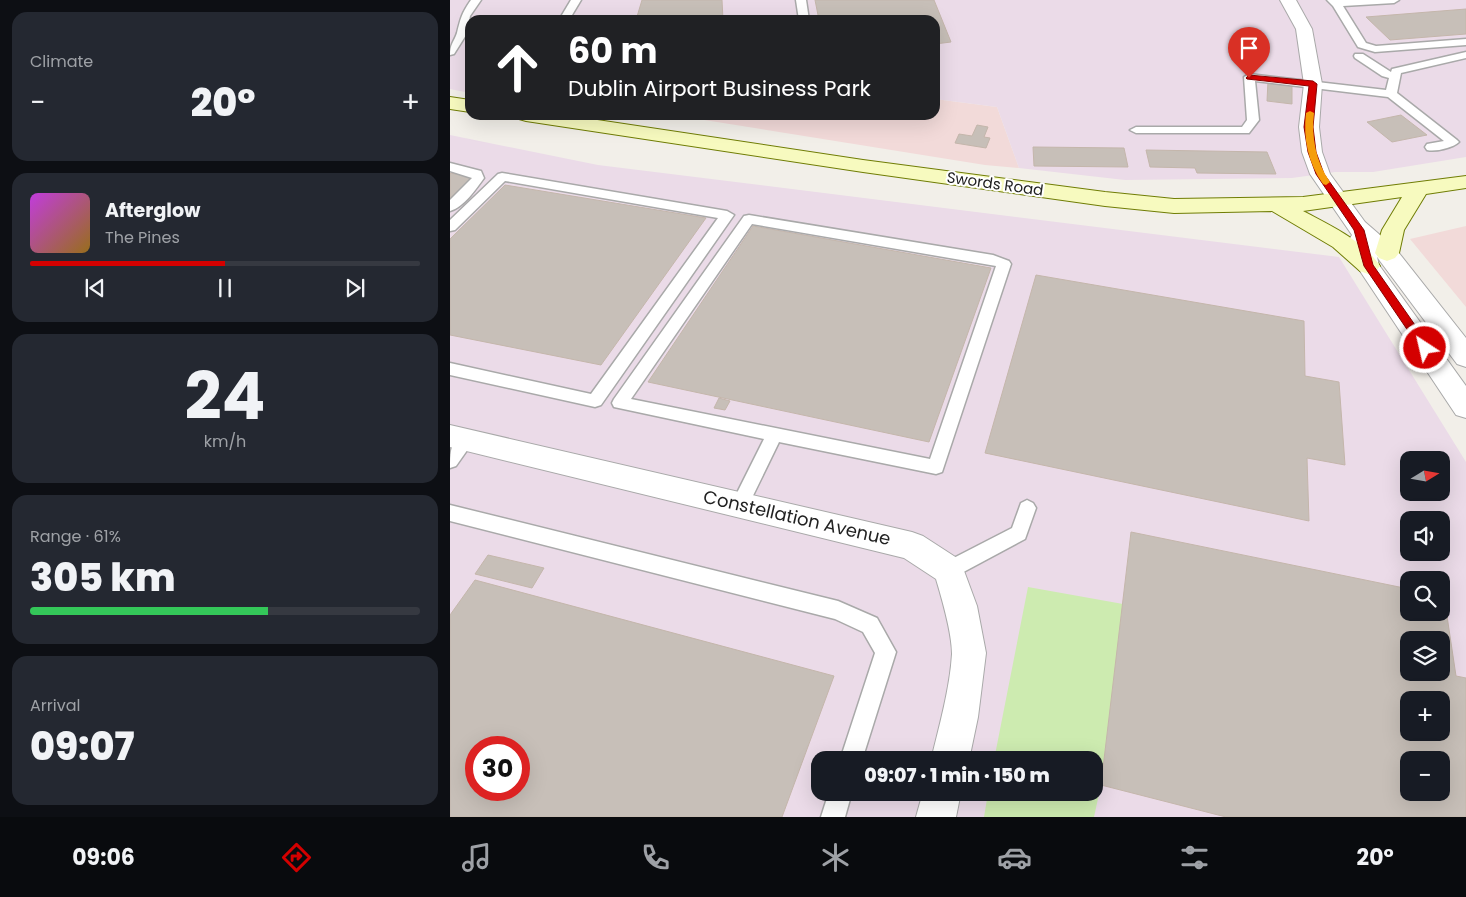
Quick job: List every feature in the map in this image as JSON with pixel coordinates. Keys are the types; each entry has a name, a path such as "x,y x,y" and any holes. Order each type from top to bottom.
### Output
{"main road":[{"path":"450,103 465,105"},
{"name":"Swords Road","path":"559,120 863,166 1105,199 1174,206 1277,205 1466,182"},
{"path":"1277,205 1341,242 1378,260 1393,230 1418,189"}],"street":[{"path":"1288,0 1304,29 1313,84 1308,127 1312,152 1320,174 1378,260 1466,408"},
{"path":"1378,260 1466,357"},
{"name":"Constellation Avenue","path":"455,445 740,505 912,546 949,570"},
{"path":"949,570 960,606 969,653 960,717 952,751"},
{"path":"936,817 940,801"}],"lane":[{"path":"466,15 476,0"},
{"path":"567,15 576,0"},
{"path":"801,0 803,15"},
{"path":"1394,0 1335,2 1362,45 1375,49 1466,42"},
{"path":"450,52 461,35 465,16"},
{"path":"450,35 461,35"},
{"path":"1391,94 1396,71 1466,55"},
{"path":"1359,56 1386,74 1395,76"},
{"path":"1136,130 1245,131 1253,120 1249,78 1391,94 1453,142 1431,147"},
{"path":"450,167 477,174 478,178 468,191 450,207"},
{"path":"450,227 502,177 727,215 595,401 453,374"},
{"path":"748,219 993,260 1004,264 936,467 774,435 620,403 748,219"},
{"path":"740,505 774,435"},
{"path":"949,570 1019,533 1028,508"},
{"path":"450,513 838,610 870,626 886,652 854,751"},
{"path":"833,817 838,801"}],"shaded area":[{"path":"450,0 1466,0 1466,157 1373,172 1335,172 1292,178 1125,180 1019,168 997,107 940,100 940,15 465,15 465,92 450,89"},
{"path":"940,100 997,107 1019,168 985,165 704,120 940,120"},
{"path":"450,135 598,165 1339,257 1466,462 1466,817 450,817"},
{"path":"1466,226 1466,307 1410,239"}],"green space":[{"path":"1028,587 1123,604 1103,769 1103,751 996,751"},
{"path":"987,801 1098,801 1094,817 984,817"}],"building":[{"path":"642,0 722,0 723,15 638,15"},
{"path":"815,0 934,0 951,42 940,43 940,15 818,15"},
{"path":"1466,9 1466,34 1390,40 1366,17"},
{"path":"1268,81 1292,84 1292,104 1267,101"},
{"path":"1401,115 1427,135 1392,142 1367,122"},
{"path":"977,125 988,127 984,137 990,138 986,148 955,143 959,134 972,136"},
{"path":"1033,147 1124,148 1128,167 1034,166"},
{"path":"1146,150 1267,152 1276,174 1197,173 1195,168 1150,167"},
{"path":"450,173 473,177 450,198"},
{"path":"505,185 706,218 601,365 450,335 450,239"},
{"path":"753,226 991,268 929,442 648,382"},
{"path":"1036,275 1304,321 1305,376 1339,382 1345,465 1307,458 1309,521 985,453"},
{"path":"719,398 730,401 725,410 714,408"},
{"path":"1131,532 1400,587 1400,621 1448,621 1449,631 1400,631 1400,681 1450,681 1450,636 1456,676 1466,678 1466,817 1226,817 1103,786 1103,768"},
{"path":"488,555 544,568 532,588 475,574"},
{"path":"475,580 834,676 782,817 450,817 450,615"}],"slow traffic":[{"path":"1310,113 1308,127 1312,152 1320,174 1326,182"}],"route":[{"path":"1249,78 1313,84 1308,127 1312,152 1320,174 1359,230 1368,266 1425,348"}]}
